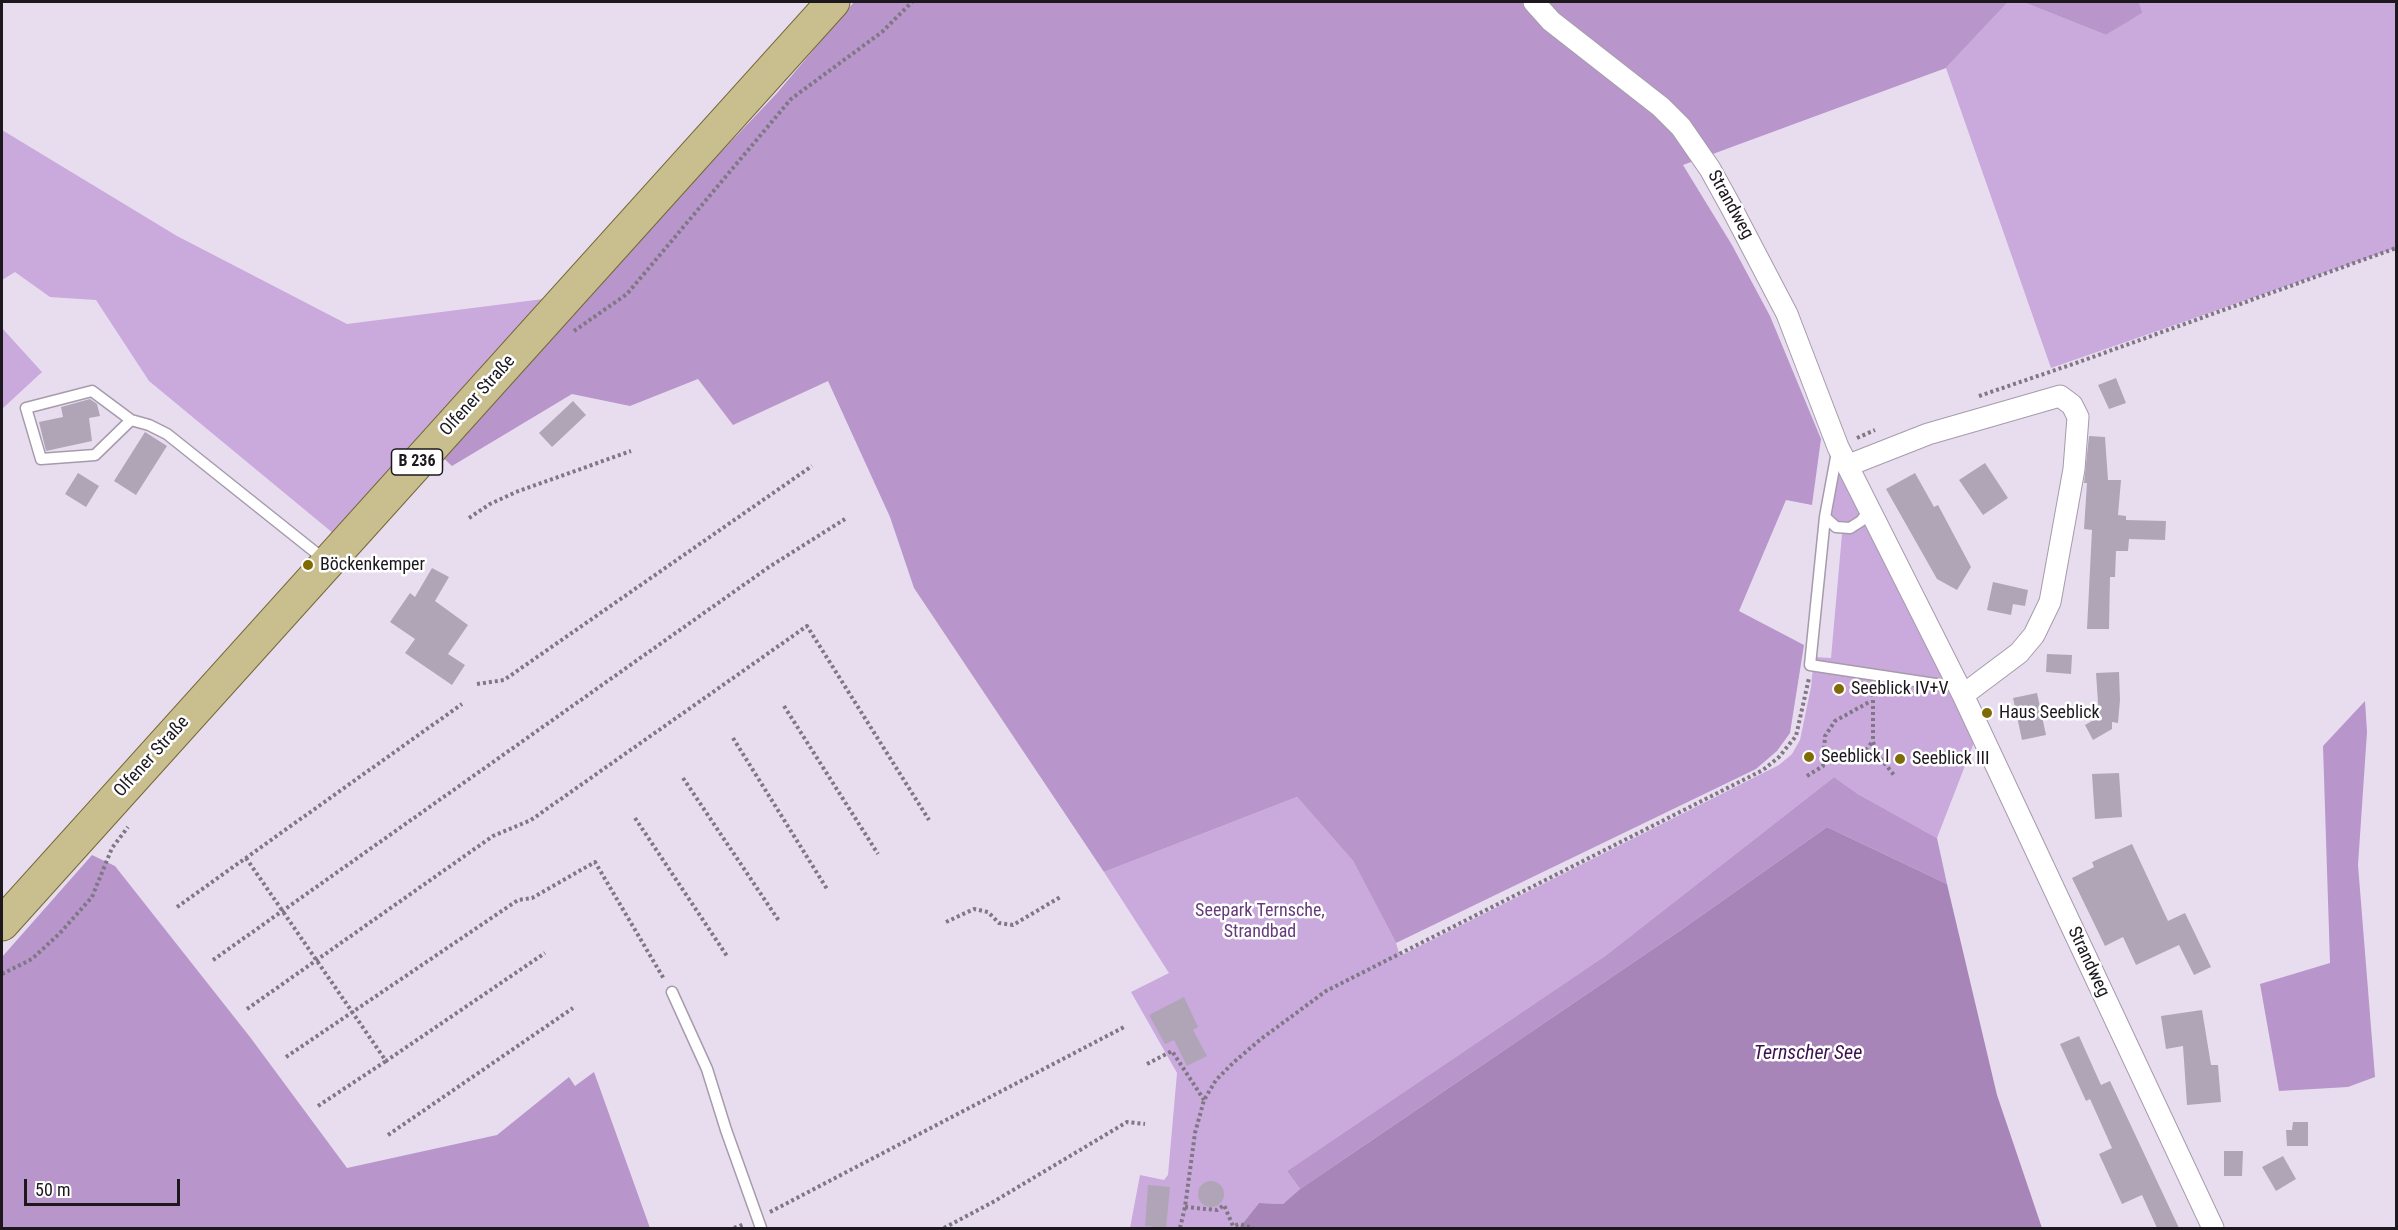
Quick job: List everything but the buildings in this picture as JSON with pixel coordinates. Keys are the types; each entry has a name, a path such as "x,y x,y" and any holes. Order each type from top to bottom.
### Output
{"main road":[{"name":"Olfener Straße","path":"2,924 833,2"}],"street":[{"name":"Strandweg","path":"1534,2 1574,41 1661,106 1681,127 1710,169 1787,314 1838,447 1959,688 2213,1228"},
{"path":"1849,465 1928,434 2060,396 2073,405 2078,417 2074,469 2050,602 2034,635 2019,653 1959,688"}],"lane":[{"path":"131,420 95,455 42,459 26,408 92,391 131,420 149,425 167,435 328,562"},
{"path":"1838,447 1826,518 1810,665 1959,688"},
{"path":"1826,518 1836,527 1850,528 1861,521 1870,508"},
{"path":"672,992 707,1070 760,1223"}],"path":[{"path":"567,336 627,294 790,99 882,32 912,2"},
{"path":"1975,397 2397,248"},
{"path":"1838,447 1886,427"},
{"path":"469,518 490,504 516,492 631,451"},
{"path":"477,684 504,680 812,466"},
{"path":"213,960 769,567 845,519"},
{"path":"247,1009 493,836 531,820 807,626 929,820"},
{"path":"1179,1228 1185,1207 1195,1132 1204,1100 1216,1080 1234,1062 1326,991 1763,770 1779,757 1797,736 1808,687 1810,665"},
{"path":"1875,675 1871,701 1873,742 1877,754 1894,775"},
{"path":"1807,776 1823,766 1825,736 1835,721 1871,701"},
{"path":"177,907 462,704"},
{"path":"784,706 878,854"},
{"path":"733,738 827,889"},
{"path":"1859,759 1873,742"},
{"path":"684,778 779,921"},
{"path":"635,818 727,956"},
{"path":"2,974 32,959 60,933 92,897 112,848 132,822"},
{"path":"246,858 386,1061"},
{"path":"286,1057 518,900 540,893 594,862 672,992"},
{"path":"946,922 974,909 988,912 999,923 1013,925 1062,896"},
{"path":"318,1106 545,953"},
{"path":"388,1136 573,1008"},
{"path":"734,1228 760,1223 1126,1026"},
{"path":"1147,1064 1172,1051 1204,1100"},
{"path":"944,1228 993,1202 1127,1122 1145,1124"},
{"path":"1185,1207 1207,1211 1217,1210 1224,1204 1233,1226 1240,1224 1253,1228"}],"green space":[{"path":"2008,2 2023,2 2106,35 2141,13 2139,2 2396,2 2396,248 2051,368 1946,68"},
{"path":"2,130 177,236 347,324 567,296 345,543 149,381 96,300 50,297 15,272 2,280"},
{"path":"2,328 42,372 2,409"},
{"name":"Seepark Ternsche, Strandbad","path":"1842,471 1975,740 1937,838 1858,794 1834,777 1605,956 1287,1171 1300,1189 1283,1204 1259,1203 1239,1228 1130,1228 1140,1175 1164,1180 1168,1175 1177,1073 1131,992 1169,973 1104,872 1297,797 1353,861 1396,943 1400,956 1779,765 1792,754 1800,740 1811,687 1814,657 1831,658 1843,523 1830,518 1837,474"}],"shaded area":[{"path":"854,2 2008,2 1946,68 1683,165 1732,245 1770,316 1821,439 1812,505 1786,500 1739,611 1804,645 1790,733 1777,751 1756,769 1396,943 1353,861 1297,797 1104,872 914,588 890,517 828,381 733,425 698,379 630,406 572,394 452,466 437,452 777,93"},
{"path":"2023,2 2139,2 2142,13 2106,35"},
{"path":"2365,701 2367,732 2358,865 2375,1077 2348,1087 2279,1091 2260,984 2330,963 2323,746"},
{"path":"1834,777 1858,794 1937,838 1947,884 1827,827 1681,930 1300,1189 1287,1171 1605,956"},
{"path":"92,855 115,866 250,1037 347,1168 497,1135 569,1077 575,1086 594,1072 650,1228 2,1228 2,957"}],"water":[{"name":"Ternscher See","path":"1827,827 1947,884 1997,1095 2042,1228 1239,1228 1259,1203 1283,1204 1300,1189 1681,930"}],"place":[{"name":"Böckenkemper","path":"308,565"},
{"name":"Seeblick IV+V","path":"1839,689"},
{"name":"Haus Seeblick","path":"1987,713"},
{"name":"Seeblick I","path":"1809,757"},
{"name":"Seeblick III","path":"1900,759"}]}
